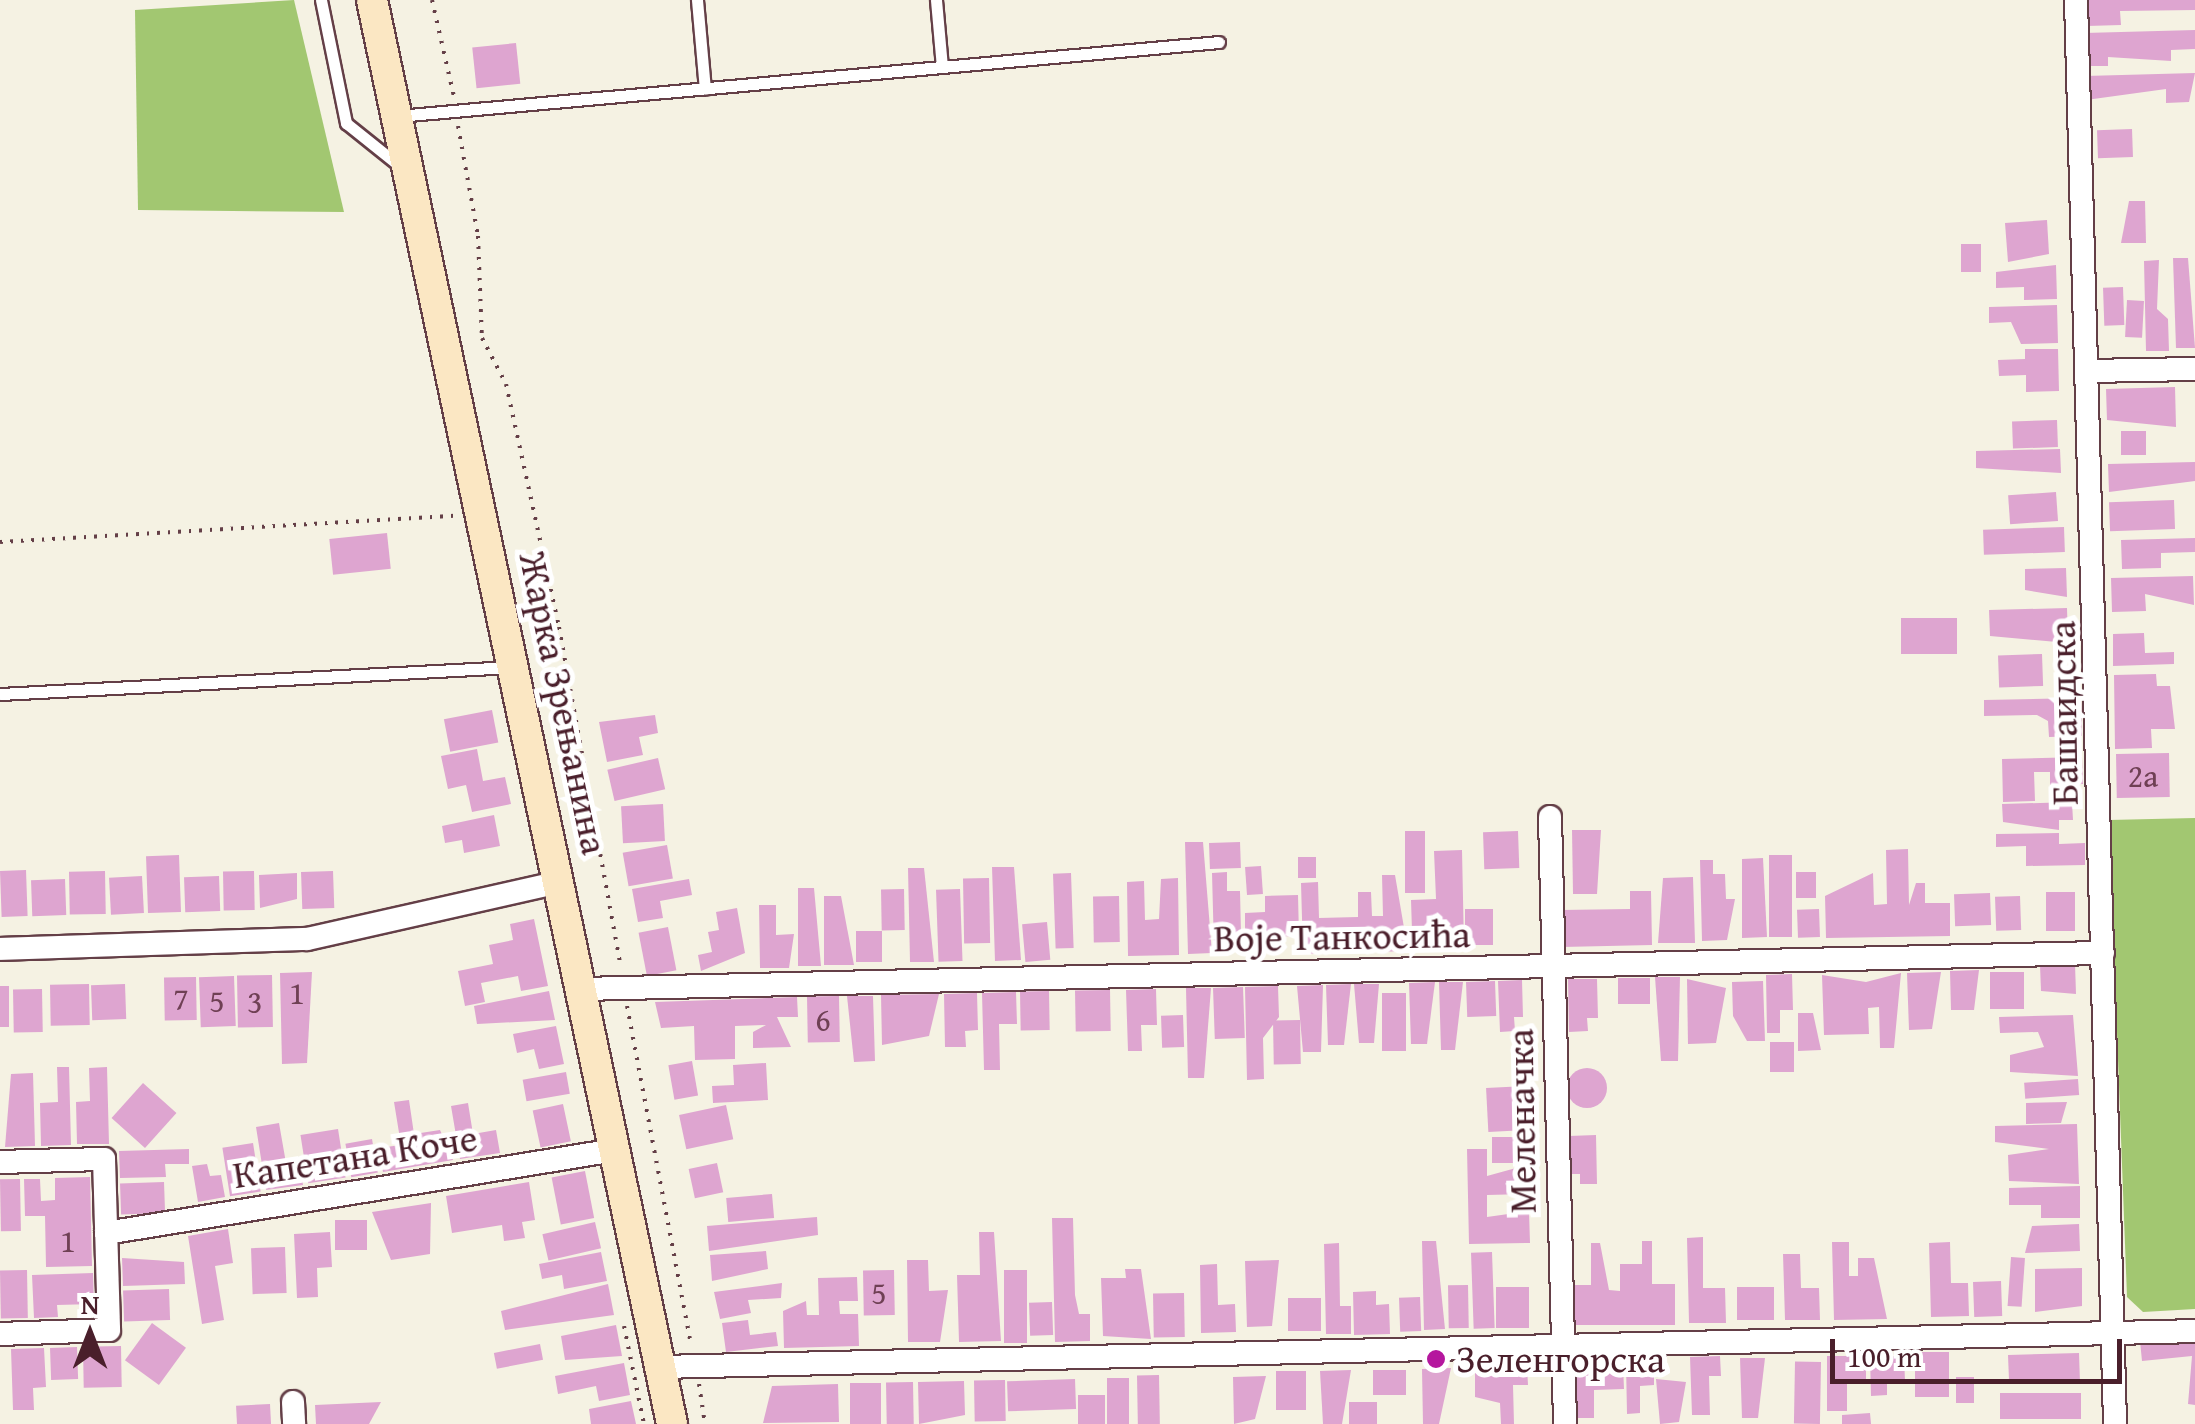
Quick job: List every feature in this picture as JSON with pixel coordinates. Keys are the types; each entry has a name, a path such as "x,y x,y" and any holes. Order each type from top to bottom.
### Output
{"main road":[{"name":"Жарка Зрењанина","path":"372,0 484,514 672,1424"}],"street":[{"name":"Башаидска","path":"2076,0 2115,1424"},
{"path":"2089,371 2195,368"},
{"name":"Меленачка","path":"1550,817 1565,1424"},
{"path":"0,950 307,939 560,882"},
{"name":"Воје Танкосића","path":"582,989 2104,953"},
{"name":"Капетана Коче","path":"106,1232 615,1150"},
{"path":"0,1162 104,1159 109,1330 0,1334"},
{"path":"660,1367 2195,1331"}],"lane":[{"path":"321,0 346,122 410,174"},
{"path":"696,0 704,88"},
{"path":"936,0 942,67"},
{"path":"398,116 1220,42"},
{"path":"0,694 516,667"}],"path":[{"path":"432,0 456,111 482,338 506,384 555,608 705,1424"},
{"path":"0,542 484,514"}],"green space":[{"path":"294,0 344,212 138,210 135,10"},
{"path":"2195,818 2195,1309 2143,1312 2127,1297 2109,820"}],"building":[{"path":"2087,0 2195,0 2195,10 2120,11 2121,25 2087,26"},
{"path":"2195,30 2195,49 2171,50 2171,61 2108,57 2108,66 2085,66 2084,33"},
{"path":"516,43 520,84 477,88 472,48"},
{"path":"2195,73 2189,102 2166,103 2166,89 2086,100 2085,76"},
{"path":"2132,129 2133,157 2098,158 2097,130"},
{"path":"2129,201 2145,201 2146,243 2121,243"},
{"path":"2047,220 2049,254 2008,262 2005,223"},
{"path":"1961,244 1981,244 1981,272 1961,272"},
{"path":"2173,258 2188,258 2195,348 2176,348"},
{"path":"2159,260 2157,309 2168,319 2169,351 2146,351 2144,261"},
{"path":"2056,265 2057,299 2024,300 2024,287 1996,288 1996,272"},
{"path":"2123,287 2124,325 2104,326 2103,288"},
{"path":"2127,300 2144,301 2142,338 2125,337"},
{"path":"2057,305 2058,343 2021,344 2011,322 1989,323 1989,307"},
{"path":"2025,349 2058,349 2059,391 2026,392 2026,375 1999,376 1998,360 2025,359"},
{"path":"2175,387 2176,427 2107,420 2106,389"},
{"path":"2057,420 2058,447 2013,449 2012,422"},
{"path":"2121,431 2146,431 2146,455 2121,455"},
{"path":"2060,449 2061,473 1976,468 1976,451"},
{"path":"2195,462 2195,481 2109,492 2108,464"},
{"path":"2056,492 2058,521 2010,524 2008,495"},
{"path":"2174,500 2175,529 2110,531 2109,502"},
{"path":"2064,527 2065,552 1984,555 1983,530"},
{"path":"387,533 391,569 333,575 329,539"},
{"path":"2195,538 2195,552 2161,553 2161,568 2122,569 2121,540"},
{"path":"2066,568 2067,597 2025,590 2025,569"},
{"path":"2193,576 2194,605 2145,594 2146,611 2112,612 2111,578"},
{"path":"2067,608 2068,643 1990,636 1989,610"},
{"path":"1901,618 1957,618 1957,654 1901,654"},
{"path":"2144,633 2145,653 2174,652 2174,664 2113,666 2113,634"},
{"path":"2042,654 2043,686 1999,688 1998,656"},
{"path":"2156,674 2157,686 2170,686 2175,729 2151,729 2152,748 2115,749 2114,675"},
{"path":"2081,698 2082,736 2049,737 2048,721 2037,715 1984,716 1984,700"},
{"path":"492,710 498,742 450,752 444,719"},
{"path":"655,715 658,733 639,737 643,755 607,762 599,722"},
{"path":"477,749 483,781 505,777 511,804 472,812 466,785 448,789 441,756"},
{"path":"2169,753 2170,797 2117,798 2116,754"},
{"path":"2082,757 2083,784 2050,785 2050,772 2034,772 2035,801 2003,802 2002,759"},
{"path":"658,758 665,789 615,801 607,770"},
{"path":"2072,802 2073,820 2059,820 2059,830 2003,822 2002,804"},
{"path":"663,804 665,841 623,843 621,806"},
{"path":"494,815 500,846 464,853 462,840 445,843 442,826"},
{"path":"1572,830 1601,830 1597,894 1573,894"},
{"path":"1405,831 1425,831 1425,893 1405,893"},
{"path":"1518,831 1519,868 1484,869 1483,832"},
{"path":"2059,833 2059,844 2085,843 2085,865 2026,866 2026,846 1996,847 1996,834"},
{"path":"1185,842 1203,842 1212,953 1188,954"},
{"path":"1240,842 1241,868 1210,869 1209,843"},
{"path":"667,845 673,878 629,886 623,853"},
{"path":"1908,849 1909,905 1916,883 1925,883 1925,903 1950,903 1950,936 1826,938 1825,896 1873,873 1874,905 1887,904 1886,850"},
{"path":"1462,850 1464,946 1437,947 1436,931 1412,931 1411,900 1436,899 1434,851"},
{"path":"179,855 181,912 148,913 146,856"},
{"path":"1769,855 1792,855 1792,937 1769,937"},
{"path":"1298,857 1316,857 1316,878 1298,878"},
{"path":"1763,858 1767,937 1742,938 1742,859"},
{"path":"1700,860 1713,860 1713,874 1725,874 1726,899 1735,899 1727,940 1702,941"},
{"path":"1261,866 1263,894 1247,895 1245,867"},
{"path":"992,867 1014,867 1021,960 995,961"},
{"path":"908,868 924,868 934,962 910,962"},
{"path":"26,870 28,916 2,917 0,871"},
{"path":"105,871 106,914 70,915 69,872"},
{"path":"254,871 255,910 224,911 223,872"},
{"path":"333,871 334,908 302,909 301,872"},
{"path":"1227,872 1227,891 1240,891 1241,934 1230,935 1231,948 1214,949 1212,873"},
{"path":"1796,872 1816,872 1816,898 1796,898"},
{"path":"297,873 297,899 260,908 259,875"},
{"path":"1071,873 1074,948 1056,949 1053,874"},
{"path":"1382,875 1395,875 1408,951 1303,954 1301,883 1318,882 1319,918 1358,917 1358,892 1371,892 1372,916 1383,916"},
{"path":"142,876 144,913 111,915 109,878"},
{"path":"219,876 220,911 185,912 184,877"},
{"path":"1693,877 1695,943 1658,943 1663,878"},
{"path":"963,878 989,878 990,943 964,943"},
{"path":"1178,878 1179,955 1128,956 1127,882 1144,881 1145,920 1159,919 1161,879"},
{"path":"65,879 66,915 32,916 31,880"},
{"path":"689,879 692,895 660,901 663,918 638,922 632,889"},
{"path":"798,888 814,888 821,966 798,966"},
{"path":"881,889 904,889 905,930 882,930"},
{"path":"960,889 963,961 939,962 936,890"},
{"path":"1630,891 1651,891 1652,945 1562,947 1561,910 1630,909"},
{"path":"2046,892 2075,892 2075,931 2046,931"},
{"path":"1990,893 1991,925 1955,926 1954,894"},
{"path":"1298,895 1299,936 1264,937 1265,952 1245,952 1245,913 1265,912 1265,896"},
{"path":"824,896 841,896 854,965 824,965"},
{"path":"1093,896 1119,896 1120,942 1094,942"},
{"path":"2020,896 2021,930 1996,931 1995,897"},
{"path":"759,905 776,905 776,935 794,934 789,968 760,968"},
{"path":"737,908 745,953 701,971 698,955 712,952 708,932 719,930 716,912"},
{"path":"1465,909 1493,909 1493,945 1465,945"},
{"path":"1819,909 1820,937 1798,938 1797,910"},
{"path":"534,919 548,986 521,991 518,976 481,983 485,1002 465,1006 458,971 493,964 489,945 513,940 510,924"},
{"path":"1047,922 1050,960 1025,962 1022,924"},
{"path":"668,927 676,970 647,976 639,933"},
{"path":"856,931 882,931 882,962 856,962"},
{"path":"2075,964 2076,994 2041,991 2040,965"},
{"path":"1979,970 1974,1010 1951,1010 1950,971"},
{"path":"312,972 307,1063 282,1064 280,973"},
{"path":"1941,972 1932,1029 1909,1030 1907,973"},
{"path":"1990,972 2024,972 2024,1009 1990,1009"},
{"path":"1901,973 1894,1048 1880,1048 1879,1007 1868,1008 1869,1034 1824,1035 1822,975 1866,982"},
{"path":"1792,974 1793,1010 1780,1010 1780,1033 1767,1033 1766,975"},
{"path":"272,975 273,1027 238,1028 237,976"},
{"path":"234,976 236,1026 201,1027 199,977"},
{"path":"196,977 197,1020 165,1021 164,978"},
{"path":"1655,977 1680,977 1678,1061 1661,1061"},
{"path":"1618,978 1650,978 1650,1004 1618,1004"},
{"path":"1568,979 1597,979 1598,1018 1587,1018 1588,1031 1569,1032"},
{"path":"1687,979 1726,988 1716,1043 1688,1044"},
{"path":"1522,980 1523,1017 1514,1017 1515,1031 1500,1032 1498,981"},
{"path":"1495,981 1496,1016 1467,1017 1466,982"},
{"path":"1763,981 1765,1041 1747,1041 1733,1016 1732,982"},
{"path":"1435,982 1427,1044 1411,1044 1409,983"},
{"path":"1439,982 1463,982 1455,1050 1441,1050"},
{"path":"89,984 90,1025 51,1026 50,985"},
{"path":"125,984 126,1019 92,1020 91,985"},
{"path":"1351,984 1344,1045 1328,1045 1326,985"},
{"path":"1354,984 1379,984 1374,1043 1359,1043"},
{"path":"1323,985 1321,1052 1303,1052 1297,986"},
{"path":"0,986 9,986 9,1027 0,1027"},
{"path":"1278,986 1279,1017 1263,1038 1264,1079 1247,1080 1245,987"},
{"path":"1243,987 1245,1038 1215,1039 1213,988"},
{"path":"1186,988 1211,988 1204,1078 1188,1078"},
{"path":"42,989 43,1032 14,1032 13,990"},
{"path":"1156,989 1157,1025 1141,1025 1142,1051 1128,1051 1126,990"},
{"path":"1110,990 1111,1031 1076,1032 1075,991"},
{"path":"549,991 555,1020 477,1024 474,1006"},
{"path":"1049,991 1050,1030 1021,1031 1020,992"},
{"path":"1016,992 1017,1024 999,1024 1000,1070 984,1070 982,993"},
{"path":"977,993 978,1030 965,1031 966,1047 945,1047 944,994"},
{"path":"1382,993 1406,993 1406,1051 1382,1051"},
{"path":"939,994 929,1036 882,1045 881,995"},
{"path":"839,996 840,1042 808,1043 807,997"},
{"path":"847,996 873,996 875,1061 854,1062"},
{"path":"797,997 798,1017 777,1017 791,1047 753,1048 753,1032 766,1025 735,1026 735,1059 695,1060 694,1026 661,1028 655,1002"},
{"path":"1798,1013 1813,1013 1821,1050 1798,1051"},
{"path":"1183,1015 1184,1047 1162,1048 1161,1016"},
{"path":"2073,1015 2078,1076 2010,1072 2010,1055 2044,1047 2038,1032 2000,1033 1999,1017"},
{"path":"1273,1020 1300,1020 1301,1064 1274,1064"},
{"path":"556,1026 564,1064 539,1069 534,1049 517,1053 513,1034"},
{"path":"1770,1042 1794,1042 1794,1072 1770,1072"},
{"path":"692,1061 698,1095 674,1100 668,1065"},
{"path":"766,1063 768,1100 713,1103 712,1086 734,1085 733,1065"},
{"path":"57,1067 69,1067 71,1145 41,1146 40,1103 58,1102"},
{"path":"107,1067 109,1144 77,1144 76,1102 90,1101 89,1068"},
{"path":"1587,1068 1601,1074 1607,1088 1601,1102 1587,1108 1573,1102 1567,1088 1573,1074"},
{"path":"566,1072 570,1094 526,1101 523,1080"},
{"path":"33,1073 35,1146 5,1147 11,1074"},
{"path":"2078,1079 2079,1095 2025,1099 2024,1083"},
{"path":"143,1083 176,1113 145,1148 112,1118"},
{"path":"1526,1086 1528,1130 1488,1132 1486,1088"},
{"path":"409,1100 414,1134 440,1130 453,1160 383,1172 379,1148 401,1145 394,1102"},
{"path":"2067,1102 2061,1123 2026,1124 2026,1103"},
{"path":"468,1103 473,1134 496,1130 500,1153 460,1159 451,1106"},
{"path":"563,1104 571,1141 541,1148 533,1110"},
{"path":"726,1105 733,1139 686,1149 679,1115"},
{"path":"279,1123 286,1163 299,1161 303,1185 266,1190 256,1127"},
{"path":"2077,1124 2079,1184 2009,1181 2008,1155 2049,1149 1995,1142 1995,1126"},
{"path":"338,1129 346,1177 308,1183 300,1135"},
{"path":"1596,1135 1597,1184 1580,1184 1580,1174 1570,1174 1569,1136"},
{"path":"1492,1137 1525,1137 1525,1163 1492,1163"},
{"path":"372,1139 378,1172 351,1177 345,1144"},
{"path":"253,1143 261,1191 230,1196 222,1148"},
{"path":"189,1149 189,1164 165,1164 166,1177 120,1178 119,1151"},
{"path":"1467,1149 1487,1149 1487,1176 1527,1165 1528,1194 1487,1195 1487,1217 1529,1211 1530,1243 1469,1244"},
{"path":"717,1163 723,1192 695,1198 689,1169"},
{"path":"207,1164 210,1176 221,1175 225,1197 198,1202 192,1166"},
{"path":"585,1171 594,1218 561,1225 552,1177"},
{"path":"90,1177 92,1266 46,1267 45,1216 25,1216 24,1179 40,1179 41,1201 55,1200 55,1178"},
{"path":"0,1179 20,1179 21,1231 1,1231"},
{"path":"164,1182 165,1213 121,1215 120,1184"},
{"path":"529,1182 535,1220 522,1222 525,1238 504,1241 502,1225 452,1233 446,1196"},
{"path":"2080,1186 2080,1218 2041,1218 2041,1205 2009,1205 2009,1188"},
{"path":"772,1194 774,1218 728,1222 726,1198"},
{"path":"431,1203 430,1254 391,1260 372,1212"},
{"path":"817,1217 818,1235 709,1251 707,1226"},
{"path":"1052,1218 1073,1218 1075,1295 1079,1314 1090,1314 1090,1341 1055,1342"},
{"path":"335,1220 367,1220 367,1250 335,1250"},
{"path":"595,1222 601,1248 548,1260 542,1234"},
{"path":"2079,1224 2080,1251 2025,1253 2032,1226"},
{"path":"228,1229 233,1263 215,1266 224,1320 202,1324 188,1236"},
{"path":"330,1232 332,1267 317,1268 318,1297 297,1298 294,1234"},
{"path":"979,1232 994,1232 1001,1341 959,1342 957,1275 980,1275"},
{"path":"1703,1237 1703,1288 1725,1288 1726,1323 1689,1323 1687,1238"},
{"path":"1422,1241 1436,1241 1445,1329 1424,1330"},
{"path":"1642,1241 1652,1241 1652,1284 1675,1284 1675,1325 1570,1325 1571,1285 1591,1285 1591,1243 1600,1243 1609,1290 1620,1291 1620,1264 1642,1264"},
{"path":"1832,1242 1849,1242 1849,1276 1858,1276 1858,1258 1874,1258 1887,1319 1834,1320"},
{"path":"1950,1242 1951,1283 1968,1283 1969,1316 1931,1317 1929,1243"},
{"path":"1339,1243 1340,1306 1351,1306 1351,1334 1326,1334 1324,1244"},
{"path":"285,1247 287,1293 253,1294 251,1248"},
{"path":"766,1251 768,1269 712,1281 710,1255"},
{"path":"601,1252 607,1281 564,1289 562,1275 542,1279 539,1264"},
{"path":"1492,1252 1495,1328 1474,1329 1471,1253"},
{"path":"1783,1254 1800,1254 1801,1288 1819,1288 1820,1320 1785,1320"},
{"path":"2011,1257 2025,1258 2022,1307 2008,1306"},
{"path":"122,1258 184,1262 185,1284 123,1286"},
{"path":"907,1260 928,1260 929,1291 948,1290 940,1342 908,1342"},
{"path":"1279,1260 1272,1326 1247,1327 1245,1261"},
{"path":"1217,1264 1218,1305 1235,1304 1236,1332 1201,1333 1200,1265"},
{"path":"2082,1268 2082,1306 2035,1312 2035,1269"},
{"path":"1125,1269 1141,1269 1151,1339 1103,1336 1101,1278 1126,1278"},
{"path":"0,1270 27,1270 28,1318 1,1318"},
{"path":"894,1270 895,1315 864,1316 863,1271"},
{"path":"1004,1270 1027,1270 1027,1343 1004,1343"},
{"path":"93,1273 94,1304 57,1305 58,1317 34,1318 32,1275"},
{"path":"857,1277 858,1301 839,1301 840,1314 858,1314 859,1346 784,1348 783,1311 806,1301 807,1315 819,1315 818,1278"},
{"path":"2001,1281 2002,1316 1974,1317 1973,1282"},
{"path":"782,1283 781,1298 748,1300 751,1313 720,1319 714,1292"},
{"path":"608,1284 614,1315 505,1330 501,1311"},
{"path":"1448,1285 1468,1285 1469,1328 1449,1328"},
{"path":"1496,1287 1529,1287 1529,1328 1496,1328"},
{"path":"1737,1287 1774,1287 1774,1320 1737,1320"},
{"path":"169,1289 170,1320 124,1322 123,1291"},
{"path":"1376,1291 1376,1305 1389,1304 1390,1334 1354,1335 1353,1292"},
{"path":"1184,1293 1185,1337 1154,1338 1153,1294"},
{"path":"1420,1297 1421,1331 1400,1332 1399,1298"},
{"path":"1288,1298 1321,1298 1321,1331 1288,1331"},
{"path":"1052,1302 1053,1335 1030,1336 1029,1303"},
{"path":"748,1320 750,1335 776,1332 778,1346 726,1352 722,1323"},
{"path":"152,1323 186,1348 159,1385 125,1360"},
{"path":"616,1325 622,1356 565,1360 561,1336"},
{"path":"2195,1336 2195,1405 2188,1404 2192,1356 2142,1361 2140,1341"},
{"path":"540,1344 543,1360 497,1369 494,1353"},
{"path":"121,1346 122,1387 84,1388 83,1347"},
{"path":"77,1347 78,1379 51,1380 50,1348"},
{"path":"44,1348 46,1387 33,1388 34,1410 13,1410 11,1349"},
{"path":"1915,1352 1949,1352 1949,1397 1915,1397"},
{"path":"2079,1353 2080,1383 2009,1380 2008,1355"},
{"path":"1720,1356 1721,1376 1709,1376 1710,1415 1692,1415 1690,1357"},
{"path":"1827,1356 1866,1356 1866,1381 1847,1381 1847,1411 1827,1411"},
{"path":"1904,1356 1905,1381 1887,1381 1887,1395 1871,1396 1870,1357"},
{"path":"1740,1358 1765,1358 1758,1418 1742,1418"},
{"path":"1795,1362 1821,1362 1820,1424 1794,1424"},
{"path":"624,1363 630,1395 599,1401 596,1386 558,1394 555,1376"},
{"path":"1626,1363 1654,1363 1654,1385 1640,1386 1640,1413 1627,1414"},
{"path":"1623,1365 1624,1389 1594,1390 1594,1418 1575,1418 1573,1366"},
{"path":"1527,1367 1528,1385 1513,1385 1514,1424 1501,1424 1500,1403 1475,1397 1475,1368"},
{"path":"1451,1368 1439,1424 1423,1424 1422,1369"},
{"path":"1351,1370 1342,1424 1323,1424 1320,1371"},
{"path":"1373,1370 1406,1370 1406,1395 1373,1395"},
{"path":"1276,1371 1306,1371 1306,1410 1276,1410"},
{"path":"1137,1375 1159,1375 1160,1424 1138,1424"},
{"path":"1266,1376 1255,1419 1234,1424 1233,1377"},
{"path":"1956,1377 1974,1377 1974,1403 1956,1403"},
{"path":"1107,1378 1129,1378 1129,1424 1107,1424"},
{"path":"1075,1379 1076,1409 1008,1411 1007,1381"},
{"path":"1656,1379 1686,1382 1679,1422 1660,1424"},
{"path":"1005,1380 1006,1421 975,1422 974,1381"},
{"path":"964,1381 965,1415 919,1424 918,1382"},
{"path":"886,1382 913,1382 914,1424 887,1424"},
{"path":"850,1383 881,1383 881,1424 850,1424"},
{"path":"838,1384 839,1422 763,1423 772,1386"},
{"path":"2000,1393 2081,1393 2081,1419 2000,1419"},
{"path":"1078,1395 1105,1395 1105,1424 1078,1424"},
{"path":"631,1401 636,1424 591,1424 589,1409"},
{"path":"381,1402 369,1424 316,1424 315,1405"},
{"path":"1349,1402 1377,1402 1377,1424 1349,1424"},
{"path":"270,1404 271,1424 237,1424 236,1406"},
{"path":"1870,1413 1871,1424 1842,1424 1842,1415"}],"place":[{"name":"Зеленгорска","path":"1436,1359"}]}
